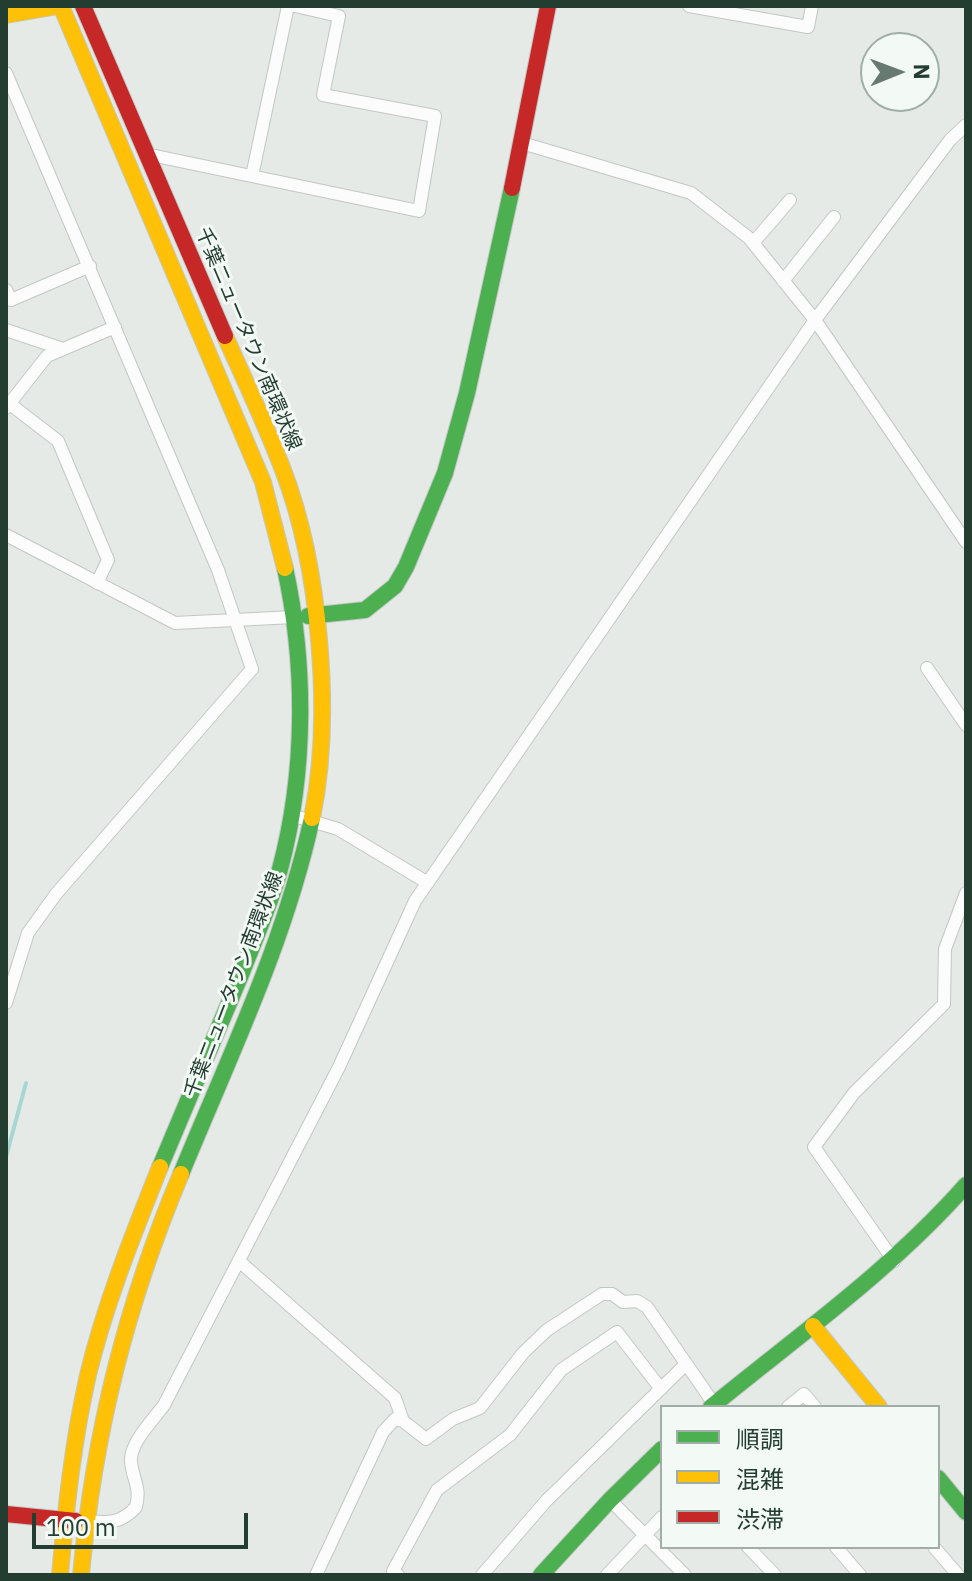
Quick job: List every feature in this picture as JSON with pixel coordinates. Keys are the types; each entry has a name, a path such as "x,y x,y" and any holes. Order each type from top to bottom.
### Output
{"main road":[{"path":"6,15 60,6"},
{"name":"千葉ニュータウン南環状線","path":"60,6 263,482 279,533 294,617 301,709 291,815 284,853 267,909 134,1233 88,1376 75,1445 60,1575"},
{"name":"千葉ニュータウン南環状線","path":"81,1575 96,1449 129,1313 169,1203 285,918 303,859 321,747 321,653 317,615 302,529 284,472 83,6"},
{"path":"294,617 365,610 395,586 406,567 445,473 457,434 522,143 548,6"},
{"path":"713,1405 894,1261 966,1185"},
{"path":"813,1326 877,1405"},
{"path":"541,1575 660,1451"},
{"path":"940,1480 966,1512"},
{"path":"6,1514 86,1521"}],"street":[{"path":"252,176 288,6"},
{"path":"146,154 419,211 435,116 323,95 339,16 295,6"},
{"path":"689,6 808,27 812,6"},
{"path":"6,73 218,570 252,669 56,894 28,933 6,1003"},
{"path":"86,1521 122,1521 136,1507 139,1486 130,1460 132,1450 164,1405 239,1261 339,1067 415,901 815,320 950,140 966,125"},
{"path":"522,143 691,193 753,243 815,320 966,542"},
{"path":"753,243 790,200"},
{"path":"783,281 834,217"},
{"path":"6,290 11,300 90,266"},
{"path":"97,583 108,560 58,441 8,406 47,356 115,327"},
{"path":"6,330 63,349"},
{"path":"6,535 175,623 294,617"},
{"path":"927,668 966,725"},
{"path":"291,815 338,829 428,883"},
{"path":"894,1261 814,1147 854,1093 944,1004 945,949 966,893"},
{"path":"239,1261 395,1398 403,1421"},
{"path":"316,1575 383,1432 395,1419 403,1421 426,1439 453,1419 476,1411 523,1353 547,1330 607,1293 623,1302 642,1303 711,1405"},
{"path":"398,1575 393,1571 437,1490 510,1435 561,1370 617,1332 661,1389"},
{"path":"482,1575 546,1501 686,1364"},
{"path":"790,1405 804,1394 813,1405"},
{"path":"610,1500 685,1575"},
{"path":"607,1575 660,1519"},
{"path":"750,1549 775,1575"},
{"path":"838,1549 860,1575"},
{"path":"936,1549 958,1575"}],"waterway":[{"path":"6,1157 26,1083"}],"traffic: fast":[{"path":"308,616 365,610 395,586 406,567 445,473 467,393 512,188"},
{"path":"160,1167 262,923 289,832 299,757 300,680 285,568"},
{"path":"181,1174 271,954 301,864 312,818"},
{"path":"714,1405 876,1274 966,1185"},
{"path":"541,1575 660,1451"},
{"path":"940,1480 966,1512"}],"traffic: slow":[{"path":"6,15 58,6"},
{"path":"61,6 263,482 285,568"},
{"path":"225,336 283,470 306,551 314,596 322,689 322,735 312,818"},
{"path":"60,1575 71,1475 88,1375 111,1296 160,1167"},
{"path":"81,1575 94,1471 115,1370 144,1272 181,1174"},
{"path":"813,1326 877,1405"}],"traffic: jam":[{"path":"83,6 225,336"},
{"path":"512,188 548,6"},
{"path":"6,1514 76,1521"}]}
